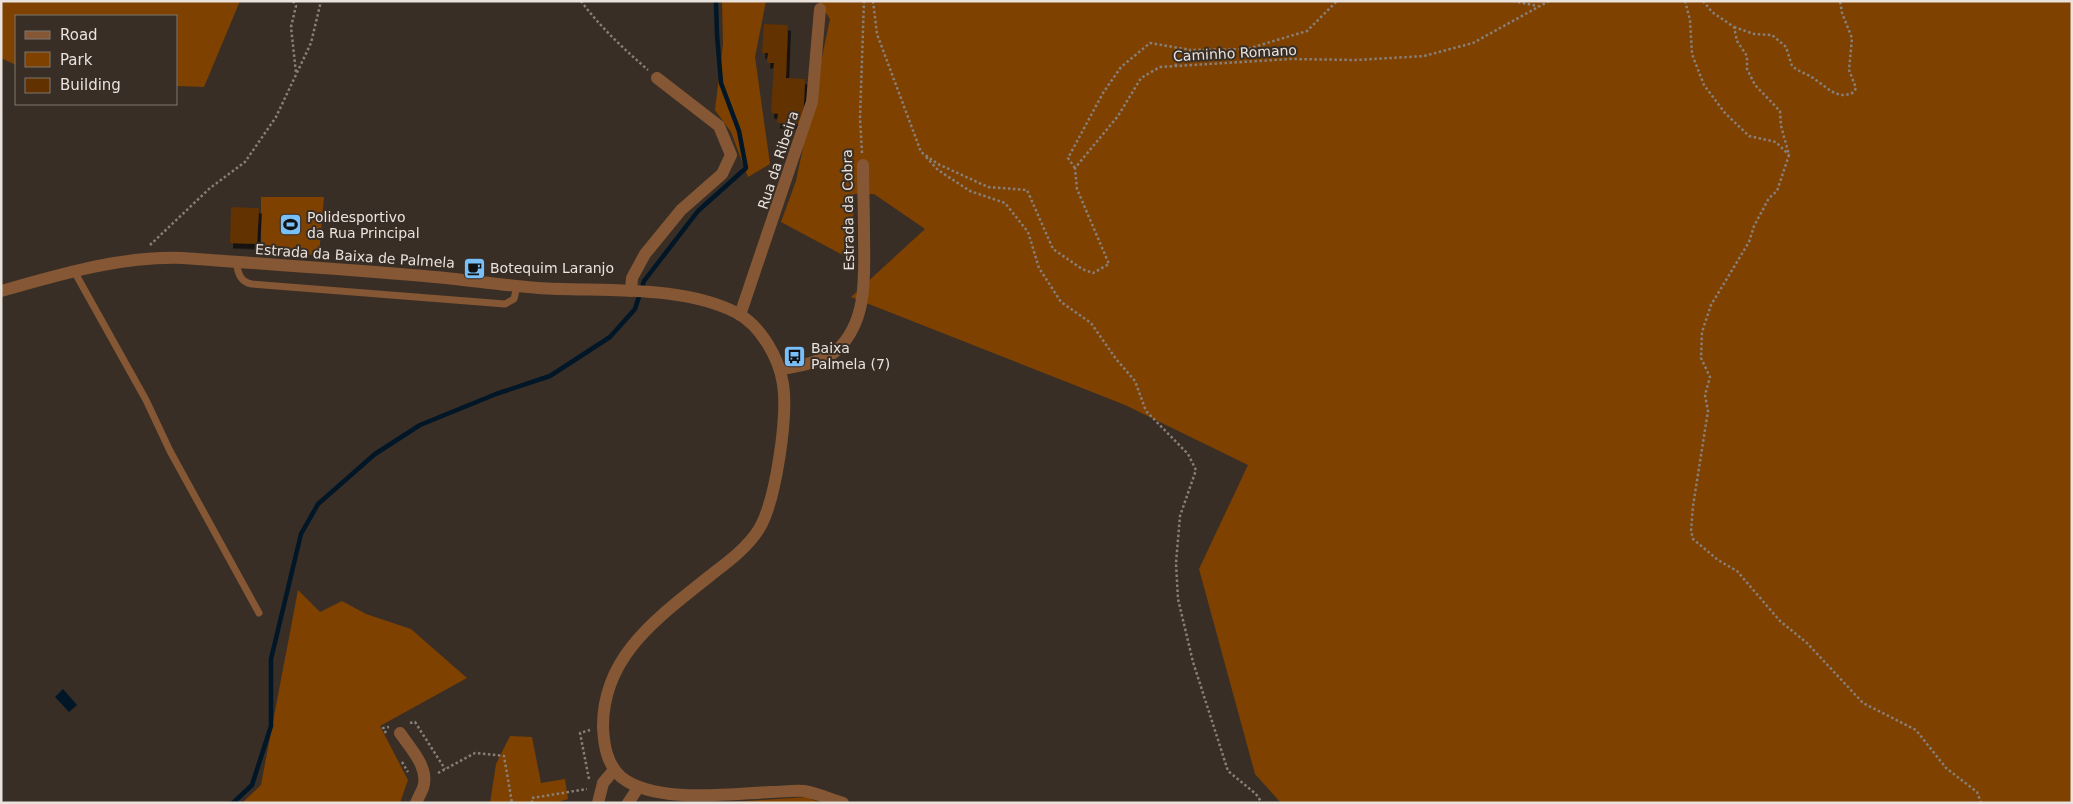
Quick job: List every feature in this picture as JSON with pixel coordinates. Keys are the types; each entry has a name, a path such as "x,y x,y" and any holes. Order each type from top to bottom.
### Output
{"street":[{"name":"Rua da Ribeira","path":"740,315 812,102 820,9"},
{"path":"631,291 632,278 645,254 681,210 722,174 731,155 720,126 657,78"},
{"name":"Estrada da Cobra","path":"780,370 820,359 836,351 854,325 860,309 864,285 863,165"},
{"name":"Estrada da Baixa de Palmela","path":"1,291 108,263 136,259 174,258 424,276 517,286 666,294 716,304 740,315 753,326 767,345 780,370 783,387 783,422 773,491 759,529 745,546 641,633 626,654 616,672 603,713 606,751 614,770"},
{"path":"400,733 422,766 423,787 416,803"},
{"path":"598,803 596,788 614,770 638,788 651,793 670,796 803,791 843,803"},
{"path":"628,803 638,788"}],"lane":[{"path":"236,262 239,275 246,283 391,296 505,304 514,299 517,286"},
{"path":"74,271 146,400 170,451 259,613"}],"path":[{"path":"293,1 296,6 291,28 296,74"},
{"path":"136,259 210,188 245,162 276,117 311,43 321,1"},
{"path":"581,1 623,48 657,78"},
{"name":"Estrada da Cobra","path":"863,165 860,118 864,1"},
{"path":"873,1 876,34 921,152 938,170 970,191 1005,202 1028,232 1039,268 1061,302 1091,323 1135,382 1146,411 1188,454 1196,470 1180,516 1176,563 1178,599 1193,662 1228,771 1256,794 1262,803"},
{"path":"921,152 938,164 988,187 1027,190 1053,249 1093,273 1108,264 1077,189 1075,168 1068,158 1103,93 1122,67 1150,43 1191,50 1247,49 1307,31 1336,1"},
{"path":"1513,1 1539,7"},
{"name":"Caminho Romano","path":"1075,168 1118,116 1141,78 1160,67 1291,59 1357,60 1424,56 1473,43 1549,1"},
{"path":"1685,1 1690,20 1692,54 1704,85 1725,113 1749,136 1776,142 1789,155"},
{"path":"1703,1 1712,12 1734,27 1754,34 1772,35 1786,47 1792,66 1811,77 1827,90 1850,95 1856,88 1849,70 1852,38 1842,13 1840,1"},
{"path":"1734,27 1737,41 1747,56 1747,69 1755,85 1780,111 1781,126 1789,155 1777,191 1769,198 1754,226 1749,242 1711,305 1702,332 1701,358 1710,377 1705,395 1708,411 1693,506 1691,530 1693,538 1718,560 1736,571 1780,621 1807,643 1863,703 1916,730 1946,768 1977,792 1981,803"},
{"path":"1175,66 1191,50"},
{"path":"532,803 532,798 596,788 580,733 603,726"},
{"path":"424,780 475,753 504,756 512,803"}],"green space":[{"path":"1,1 240,1 204,87 178,86 178,15 15,15 15,65 1,58"},
{"path":"722,1 766,1 755,57 770,164 748,177 731,132 715,110 723,44"},
{"path":"818,1 2072,1 2072,803 1281,803 1255,774 1199,569 1248,465 1125,405 851,297 925,229 874,194 854,194 852,260 781,222 796,181 830,19"},
{"name":"Polidesportivo da Rua Principal","path":"261,197 324,197 319,255 261,252"},
{"path":"298,590 320,612 342,601 366,614 411,629 467,678 380,726 408,780 400,803 242,803 261,785"},
{"path":"510,736 532,737 541,783 565,779 568,799 555,803 490,803 496,764"},
{"path":"807,797 820,803 717,803"}],"water":[{"path":"63,689 77,705 69,712 55,697"}],"building":[{"path":"764,24 788,25 786,78 805,79 803,124 777,123 778,114 771,113 774,63 767,63 768,53 762,53"},
{"path":"231,207 259,208 257,244 230,243"}],"waterway":[{"path":"233,803 252,785 271,726 271,659 301,534 318,504 375,454 420,425 496,394 550,376 610,337 635,309 644,281 698,211 746,168 739,131 721,83 716,1"}],"place":[{"name":"Polidesportivo da Rua Principal","path":"291,225"},
{"name":"Botequim Laranjo","path":"474,268"},
{"name":"Baixa Palmela (7)","path":"795,356"}]}
